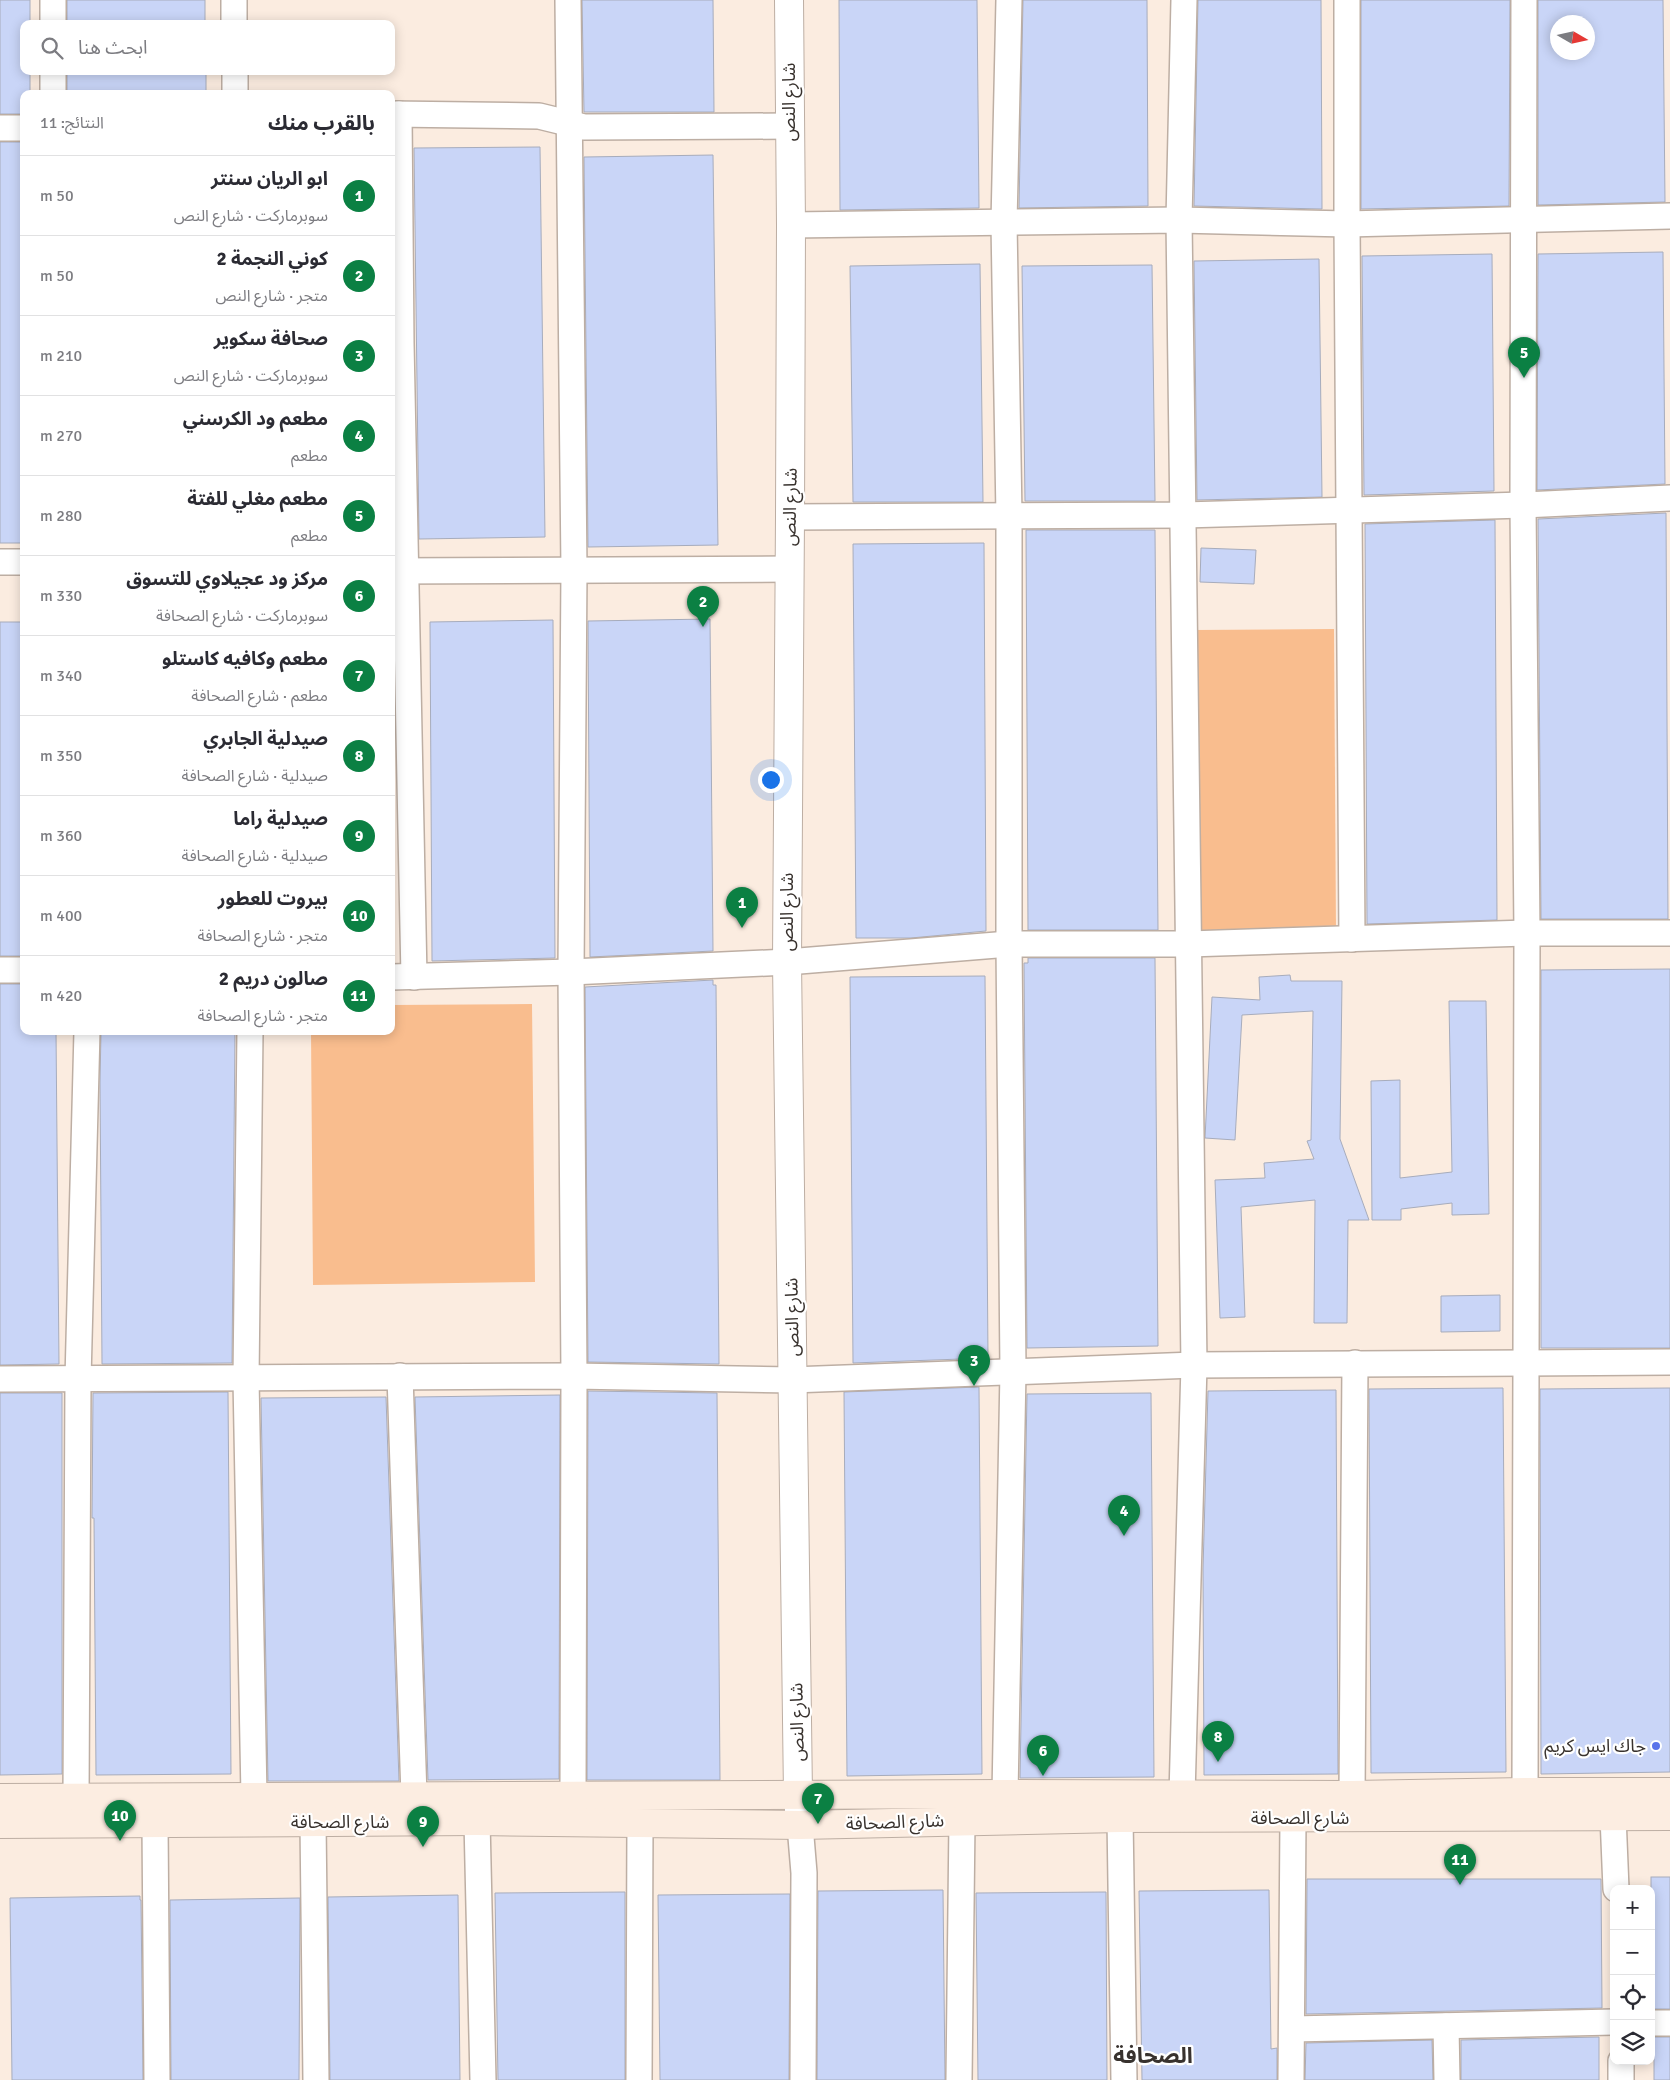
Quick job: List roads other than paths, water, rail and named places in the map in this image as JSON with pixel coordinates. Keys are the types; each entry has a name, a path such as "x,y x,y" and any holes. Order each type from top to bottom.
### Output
{"main road":[{"name":"شارع الصحافة","path":"0,1798 1005,1794 1352,1795 1670,1792"},
{"name":"شارع الصحافة","path":"0,1824 477,1821 800,1825 1120,1818 1670,1816"}],"street":[{"path":"53,0 53,20"},
{"path":"234,0 234,20"},
{"path":"568,0 574,570 571,972 574,1376 573,1795"},
{"name":"شارع النص","path":"789,0 791,225 786,962 798,1795 800,1825"},
{"path":"1005,1794 1013,1371 1009,944 1009,516 1004,223 1008,0"},
{"path":"1182,1795 1194,1365 1190,944 1179,220 1184,0"},
{"path":"1347,0 1346,224 1352,939"},
{"path":"1524,0 1523,505 1527,934 1525,1792"},
{"path":"53,75 53,90"},
{"path":"235,75 236,90"},
{"path":"789,126 584,127 539,116 395,114 403,977 571,972 786,962 1009,944 1190,944 1527,934 1670,933"},
{"path":"0,128 20,128"},
{"path":"791,225 1179,220 1346,224 1670,216"},
{"path":"790,517 1184,515 1523,505 1670,498"},
{"path":"0,562 20,562"},
{"path":"398,571 789,569"},
{"path":"0,970 20,970"},
{"path":"76,1799 78,1379 87,1035"},
{"path":"250,1035 246,1379 254,1796"},
{"path":"0,1379 574,1376 792,1380 1194,1365 1670,1362"},
{"path":"1352,1795 1355,1363"},
{"path":"400,1376 414,1796"},
{"path":"1613,1816 1616,1885"},
{"path":"1120,1818 1124,2080"},
{"path":"1291,2080 1293,1818"},
{"path":"959,2080 962,1820"},
{"path":"477,1821 483,2080"},
{"path":"313,1822 316,2080"},
{"path":"639,2080 640,1822"},
{"path":"155,1823 157,2080"},
{"path":"800,1825 804,1873 803,2080"},
{"path":"1292,2029 1610,2022"},
{"path":"1655,2023 1670,2023"},
{"path":"1446,2026 1447,2080"},
{"path":"1621,2065 1621,2080"}],"place":[{"name":"مطعم مغلي للفتة","path":"1524,378"},
{"name":"كوني النجمة 2","path":"703,627"},
{"name":"ابو الريان سنتر","path":"742,928"},
{"name":"صحافة سكوير","path":"974,1386"},
{"name":"مطعم ود الكرسني","path":"1124,1536"},
{"name":"جاك ايس كريم","path":"1656,1746"},
{"name":"صيدلية الجابري","path":"1218,1762"},
{"name":"مركز ود عجيلاوي للتسوق","path":"1043,1776"},
{"name":"مطعم وكافيه كاستلو","path":"818,1824"},
{"name":"بيروت للعطور","path":"120,1841"},
{"name":"صيدلية راما","path":"423,1847"},
{"name":"صالون دريم 2","path":"1460,1885"}],"district":[{"name":"الصحافة","path":"1153,2055"}]}
